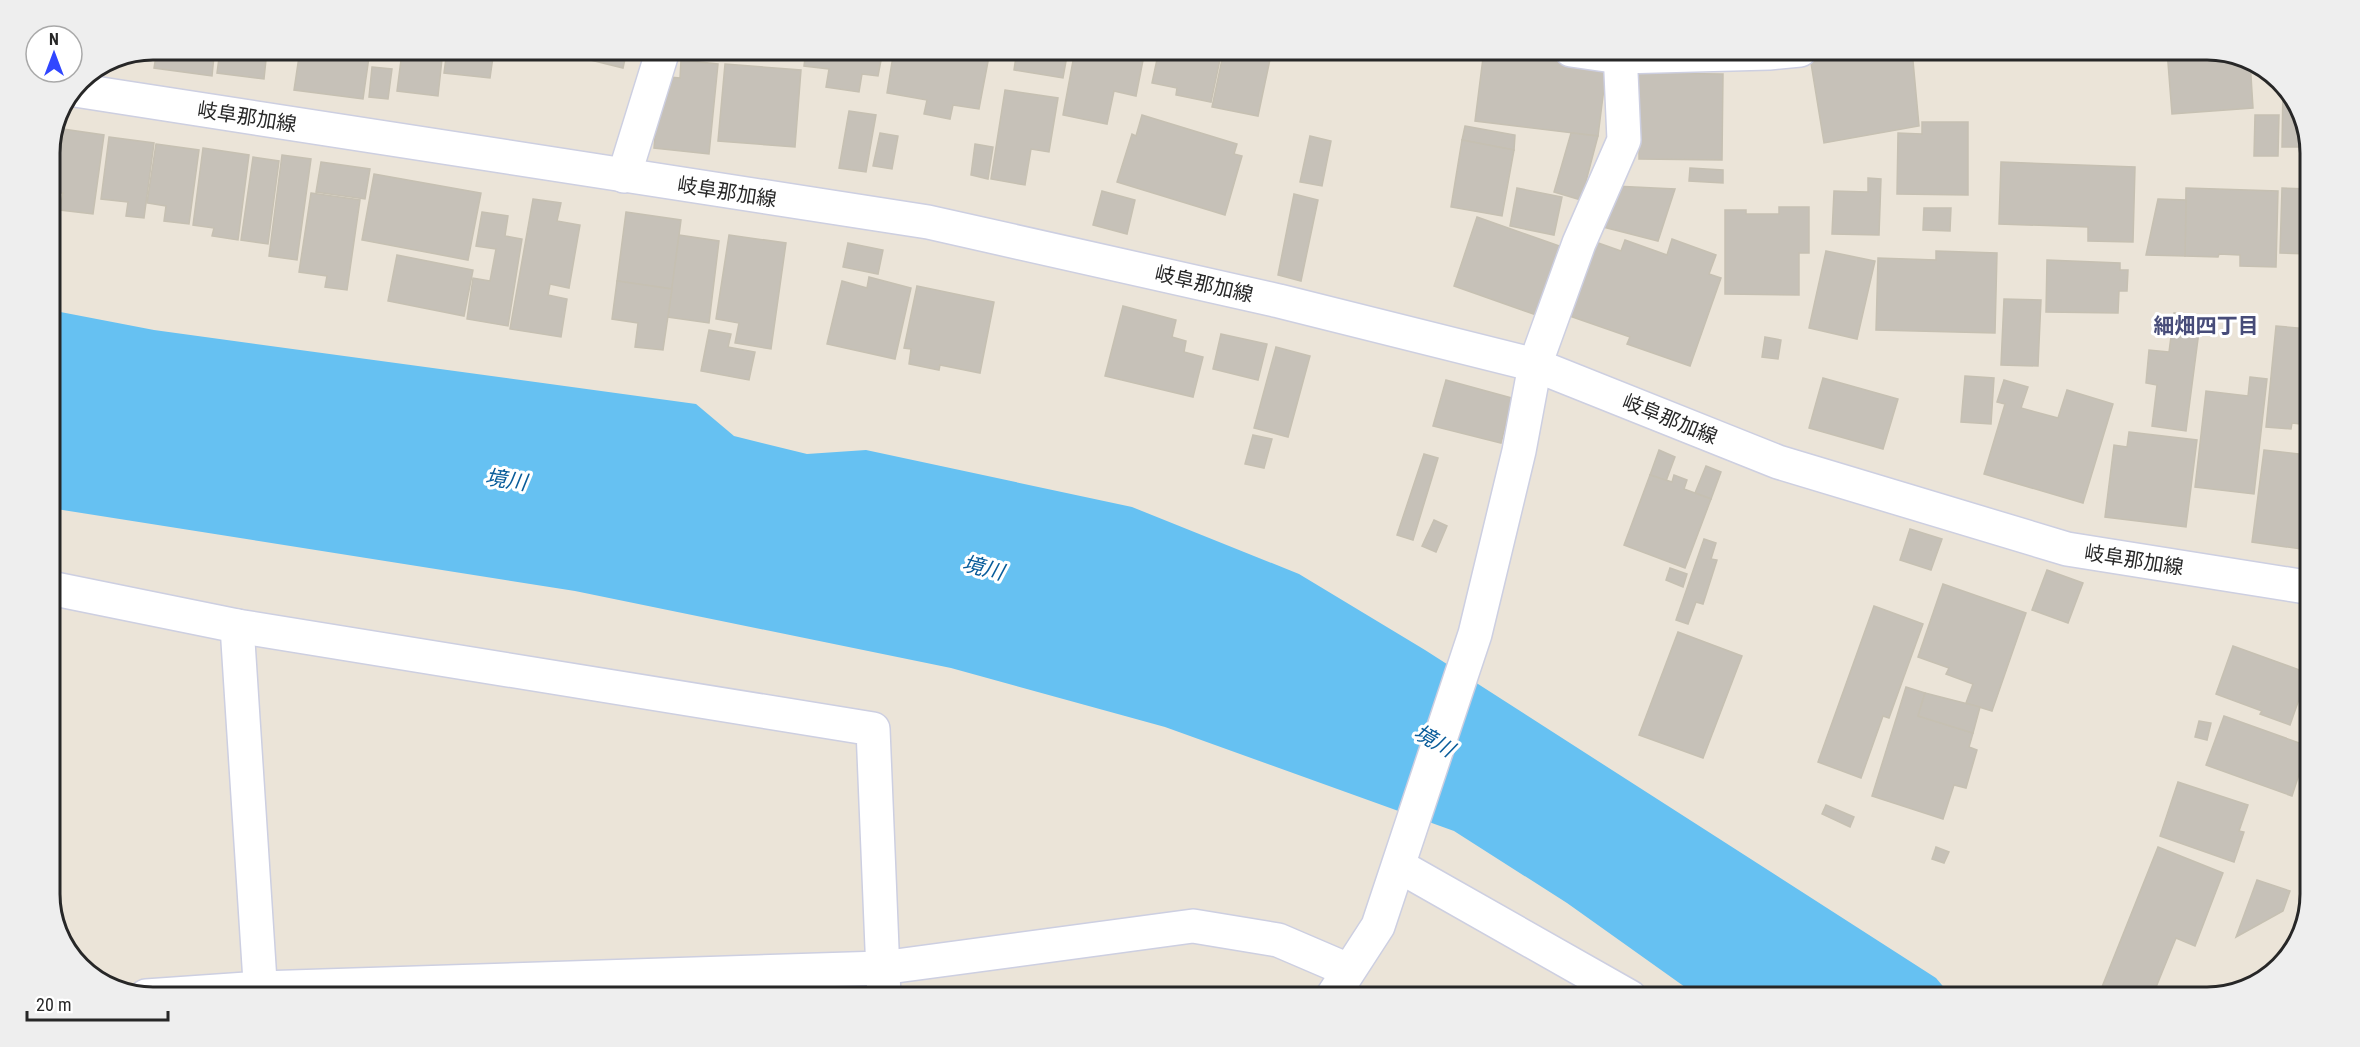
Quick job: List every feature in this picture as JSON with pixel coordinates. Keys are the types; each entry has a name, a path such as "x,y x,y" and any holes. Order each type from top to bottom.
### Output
{"street":[{"path":"624,176 660,60"},
{"path":"634,987 883,983 1193,926 1278,940 1340,984 1378,926 1475,634 1519,451 1535,365 1579,243 1624,140 1620,60"},
{"name":"岐阜那加線","path":"84,91 928,222 1280,301 1535,365 1778,462 2067,549 2300,586"},
{"path":"60,590 237,626 873,729 883,983"},
{"path":"237,626 261,987"},
{"path":"1403,854 1613,987"}],"water":[{"name":"境川","path":"60,312 154,330 696,404 734,436 807,454 866,450 1132,507 1299,574 1425,650 1936,978 1944,987 1685,987 1567,903 1454,831 1165,727 951,668 575,591 60,510"}],"building":[{"path":"155,60 214,60 212,76 154,68"},
{"path":"219,60 266,60 264,79 217,73"},
{"path":"298,60 369,60 363,99 294,90"},
{"path":"401,60 442,60 438,96 397,91"},
{"path":"446,60 493,60 490,78 444,73"},
{"path":"590,60 625,60 623,68"},
{"path":"681,60 718,64 709,154 654,148 660,76 680,78"},
{"path":"805,60 881,60 878,76 862,74 859,92 826,87 829,69 804,66"},
{"path":"892,60 988,60 979,109 953,105 950,119 924,114 927,100 887,93"},
{"path":"1016,60 1066,60 1063,78 1014,70"},
{"path":"1073,60 1143,60 1136,96 1114,91 1107,124 1063,115"},
{"path":"1157,60 1220,60 1211,102 1176,95 1177,88 1152,83"},
{"path":"1222,60 1270,60 1258,116 1212,107"},
{"path":"1483,60 1572,60 1607,64 1598,136 1475,121"},
{"path":"1810,60 1913,60 1919,126 1824,143"},
{"path":"2168,60 2225,62 2251,70 2253,108 2172,114"},
{"path":"725,64 801,70 795,147 718,141"},
{"path":"372,67 392,69 388,99 369,97"},
{"path":"1639,73 1723,74 1722,160 1639,159"},
{"path":"1005,90 1058,98 1049,152 1031,149 1025,185 991,179"},
{"path":"2283,99 2293,117 2300,147 2282,147"},
{"path":"849,111 876,115 866,172 839,168"},
{"path":"1142,115 1237,144 1234,154 1242,156 1225,215 1117,182 1132,134 1136,136"},
{"path":"2255,115 2279,115 2278,156 2254,156"},
{"path":"1922,122 1968,122 1968,195 1897,194 1898,133 1922,134"},
{"path":"1465,126 1515,135 1514,150 1462,140"},
{"path":"63,129 104,135 93,214 60,210 63,193 60,193 60,153"},
{"path":"880,133 898,136 892,169 873,166"},
{"path":"1571,133 1598,136 1581,200 1554,192"},
{"path":"1310,136 1331,141 1322,186 1300,182"},
{"path":"109,137 154,143 144,218 126,216 128,202 101,199"},
{"path":"1462,140 1514,150 1502,216 1451,207"},
{"path":"156,144 199,150 189,224 164,221 166,206 147,203"},
{"path":"975,144 993,147 988,179 971,175"},
{"path":"203,148 249,155 238,240 212,236 214,228 193,225"},
{"path":"282,155 311,159 297,260 269,256"},
{"path":"253,157 279,161 268,244 241,240"},
{"path":"321,162 370,169 365,199 316,192"},
{"path":"2001,162 2135,167 2133,242 2088,241 2088,227 1999,224"},
{"path":"1690,168 1723,170 1723,183 1689,181"},
{"path":"374,174 481,193 468,260 362,240"},
{"path":"1868,178 1881,179 1879,235 1832,234 1834,191 1868,192"},
{"path":"1614,186 1675,189 1658,241 1599,226"},
{"path":"1517,188 1562,197 1554,235 1510,226"},
{"path":"2186,188 2278,191 2276,267 2240,266 2240,255 2185,256"},
{"path":"2282,188 2300,189 2300,254 2280,253"},
{"path":"1102,191 1135,200 1127,234 1093,225"},
{"path":"311,193 360,200 347,290 325,287 327,276 299,272"},
{"path":"1294,194 1318,200 1301,281 1278,275"},
{"path":"533,199 561,203 557,221 580,225 569,288 550,284 548,295 567,299 561,337 510,329"},
{"path":"2158,199 2186,200 2185,256 2146,255"},
{"path":"1779,207 1809,207 1809,253 1799,253 1799,295 1725,294 1725,210 1746,210 1746,214 1779,214"},
{"path":"1924,208 1951,208 1950,231 1923,230"},
{"path":"482,212 508,216 505,236 522,239 508,326 467,319 473,278 490,281 496,249 476,246"},
{"path":"626,212 681,220 672,289 617,281"},
{"path":"1477,217 1565,248 1542,317 1454,286"},
{"path":"679,235 719,241 709,323 668,317"},
{"path":"729,235 786,243 771,349 735,343 739,323 716,319"},
{"path":"1587,239 1621,251 1625,240 1667,255 1672,239 1716,255 1709,274 1721,278 1690,366 1627,344 1630,337 1561,313"},
{"path":"848,243 883,250 878,274 843,267"},
{"path":"1826,251 1875,261 1857,339 1809,328"},
{"path":"1936,251 1997,253 1995,333 1876,330 1878,258 1936,260"},
{"path":"397,255 473,270 464,316 388,301"},
{"path":"2047,260 2120,263 2120,270 2128,270 2127,291 2119,291 2118,313 2046,312"},
{"path":"869,277 911,288 895,359 827,344 842,281 867,288"},
{"path":"617,281 672,289 663,350 635,347 638,323 612,319"},
{"path":"917,286 994,302 980,373 940,365 939,370 909,364 911,349 904,348"},
{"path":"2004,299 2041,300 2038,366 2001,365"},
{"path":"1123,306 1176,320 1172,337 1186,341 1184,352 1203,357 1193,397 1105,376"},
{"path":"2174,313 2201,316 2186,431 2152,426 2157,385 2146,383 2149,350 2169,352"},
{"path":"2276,326 2300,328 2300,424 2292,423 2291,429 2266,427"},
{"path":"709,330 731,334 728,347 755,352 749,380 701,371"},
{"path":"1221,334 1267,344 1258,380 1213,369"},
{"path":"1765,337 1781,340 1778,359 1762,357"},
{"path":"1276,347 1310,356 1288,437 1254,428"},
{"path":"1965,376 1994,378 1991,424 1961,422"},
{"path":"2250,377 2267,379 2254,494 2195,487 2206,391 2248,396"},
{"path":"1823,378 1898,399 1883,449 1809,428"},
{"path":"1446,380 1512,398 1501,443 1433,426"},
{"path":"2004,380 2028,387 2021,408 2058,418 2067,390 2113,404 2083,503 1984,474 2005,404 1997,402"},
{"path":"2129,432 2197,440 2186,527 2105,517 2114,445 2127,447"},
{"path":"1253,435 1272,439 1264,468 1245,464"},
{"path":"1659,450 1675,457 1666,481 1650,475"},
{"path":"2264,450 2300,454 2300,549 2252,542"},
{"path":"1424,454 1438,458 1413,540 1397,535"},
{"path":"1706,466 1721,472 1711,499 1695,493"},
{"path":"1650,475 1672,482 1674,475 1687,480 1684,489 1711,499 1685,568 1624,545"},
{"path":"1434,520 1447,526 1436,552 1422,546"},
{"path":"1910,529 1942,539 1931,570 1900,560"},
{"path":"1704,539 1716,543 1711,559 1717,560 1703,604 1696,602 1688,624 1676,620"},
{"path":"1670,568 1687,574 1683,587 1666,580"},
{"path":"2047,570 2083,583 2068,623 2032,610"},
{"path":"1943,584 2026,613 1992,711 1966,703 1973,684 1946,674 1949,668 1918,657"},
{"path":"1874,606 1923,624 1889,718 1883,716 1861,778 1818,762"},
{"path":"1678,632 1742,656 1703,758 1639,735"},
{"path":"2233,646 2300,670 2300,696 2290,725 2260,714 2262,711 2216,694"},
{"path":"1906,687 1925,693 1918,716 1973,733 1969,747 1977,750 1966,788 1954,785 1943,819 1872,796"},
{"path":"1925,693 1980,707 1973,733 1918,716"},
{"path":"2224,716 2300,743 2300,771 2292,796 2206,765"},
{"path":"2199,721 2211,723 2207,740 2195,737"},
{"path":"2178,782 2248,805 2239,831 2244,832 2234,862 2160,836"},
{"path":"1826,805 1854,817 1850,827 1822,814"},
{"path":"1936,847 1949,852 1944,863 1932,859"},
{"path":"2158,847 2223,873 2195,946 2176,938 2156,987 2102,987"},
{"path":"2257,880 2290,891 2283,911 2236,937"}],"district":[{"name":"細畑四丁目","path":"2206,326"}]}
